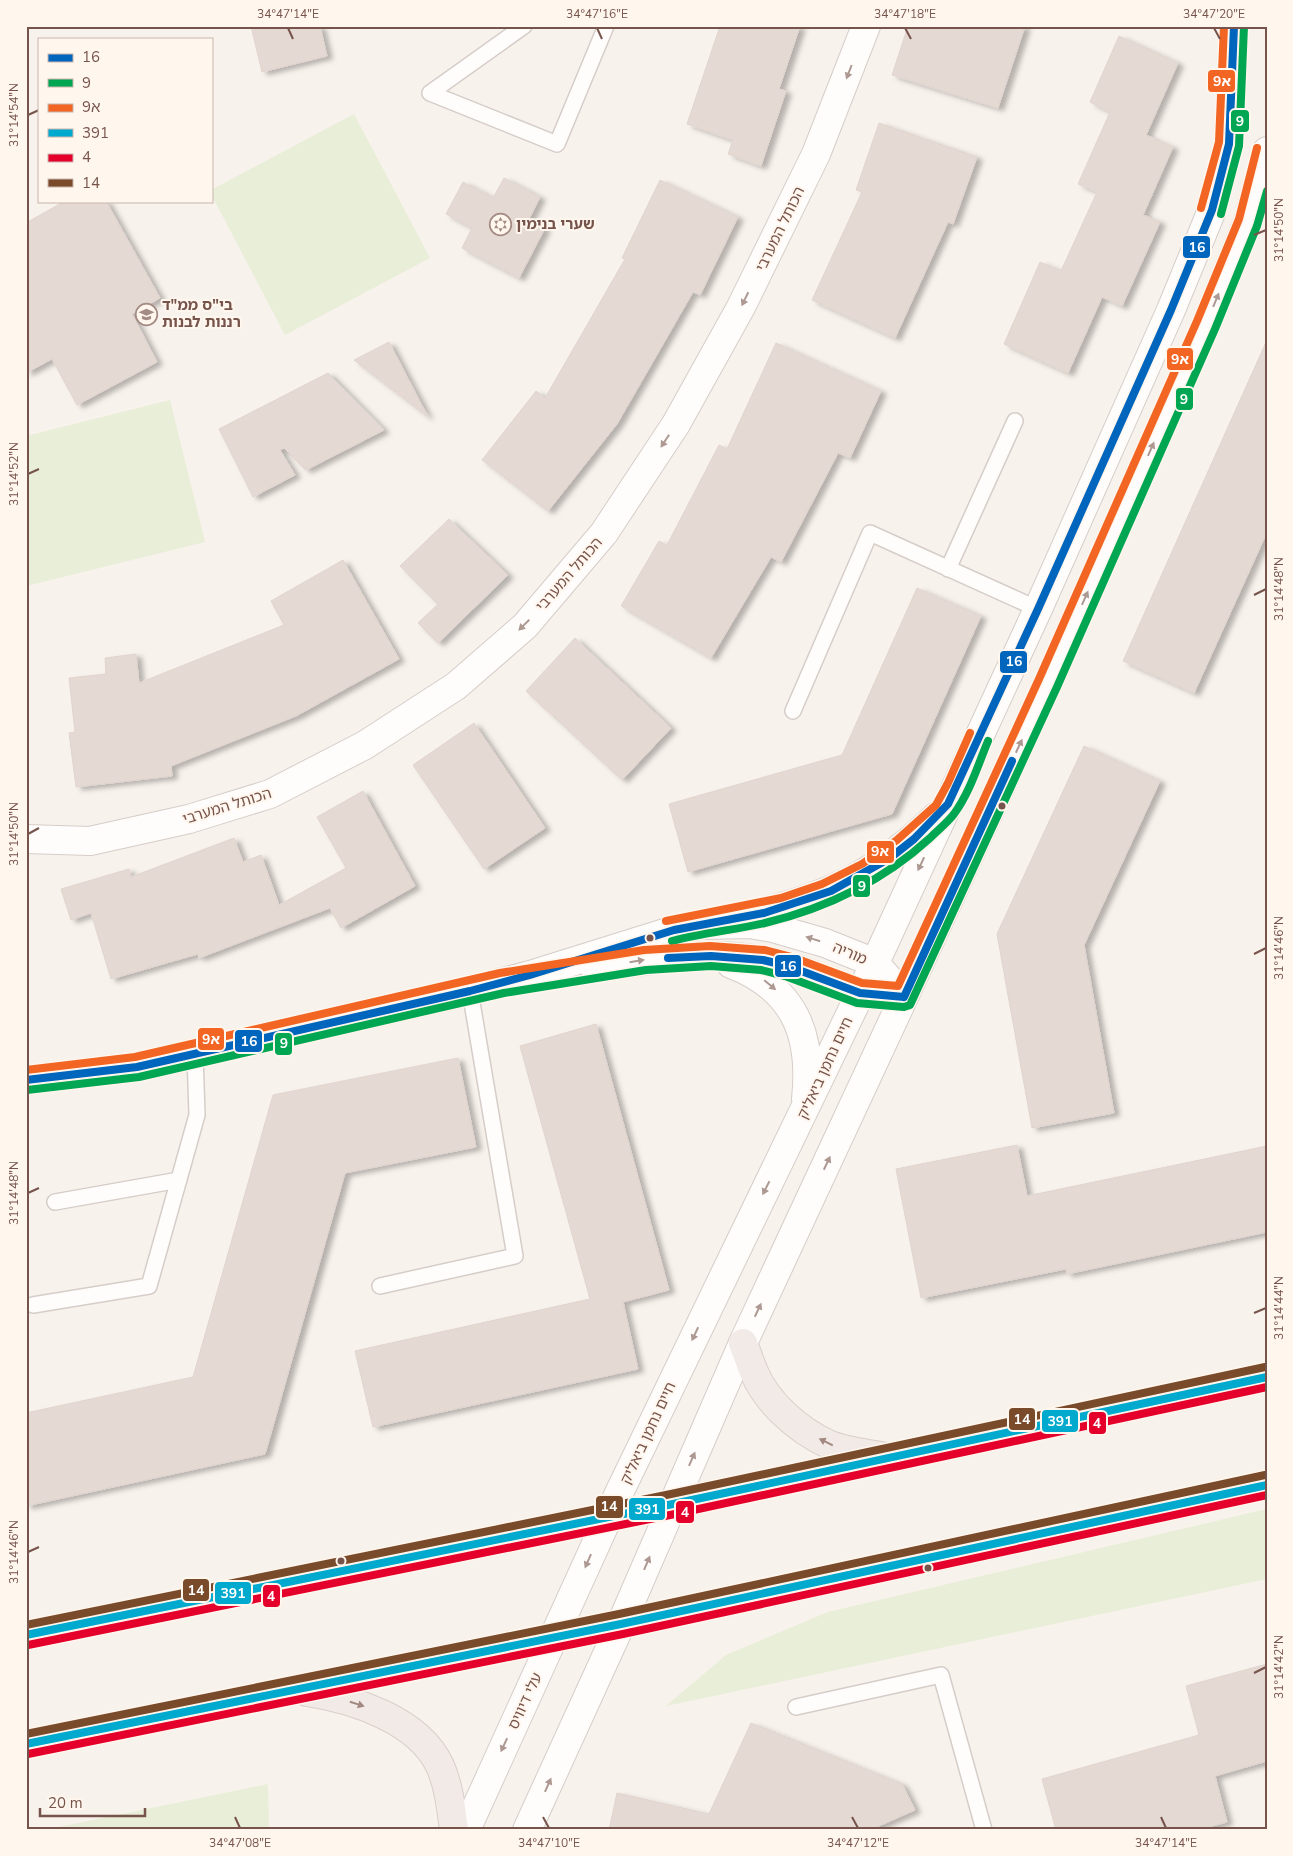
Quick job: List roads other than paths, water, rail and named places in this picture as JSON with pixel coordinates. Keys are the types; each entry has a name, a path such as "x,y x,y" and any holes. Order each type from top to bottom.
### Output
{"highway":[{"path":"743,1343 754,1373 764,1390 782,1411 801,1428 830,1444 890,1458"},
{"path":"26,1635 673,1504 1267,1377"},
{"path":"26,1744 554,1638 1267,1485"},
{"path":"293,1690 331,1696 365,1707 396,1722 417,1736 430,1749 440,1765 448,1790 454,1830"}],"street":[{"name":"הכותל המערבי","path":"26,838 90,841 189,819 270,794 365,745 456,686 525,626 604,533 676,424 741,307 816,154 866,26"},
{"name":"חיים נחמן ביאליק","path":"608,1517 751,1216 804,1113 875,963 1038,609 1171,310 1212,210 1229,144 1234,26"},
{"path":"527,1830 621,1624 743,1343 1048,683 1206,325 1248,222 1267,151"},
{"path":"700,925 764,912 831,891 890,858 914,839 948,804"},
{"name":"מוריה","path":"26,1080 137,1067 470,991 502,983 638,940 700,925 750,924 773,928 825,943 875,963 904,997"},
{"path":"711,956 743,968 767,982 781,995 793,1013 800,1028 807,1061 808,1083 804,1113"},
{"name":"מוריה","path":"502,983 645,960 711,956 763,960 788,966 860,993 904,997"},
{"name":"עלי דיוויס","path":"466,1830 608,1517"}],"lane":[{"path":"524,26 430,93 557,144 606,26"},
{"path":"948,569 1016,421"},
{"path":"793,711 870,533 1038,609"},
{"path":"380,1286 515,1256 470,991"},
{"path":"33,1305 149,1286 197,1115 195,1054"},
{"path":"54,1202 179,1180"},
{"path":"796,1707 941,1675 984,1830"}],"place":[{"name":"שערי בנימין","path":"500,224"},
{"name":"בי\"ס ממ\"ד רננות לבנות","path":"146,314"}]}
